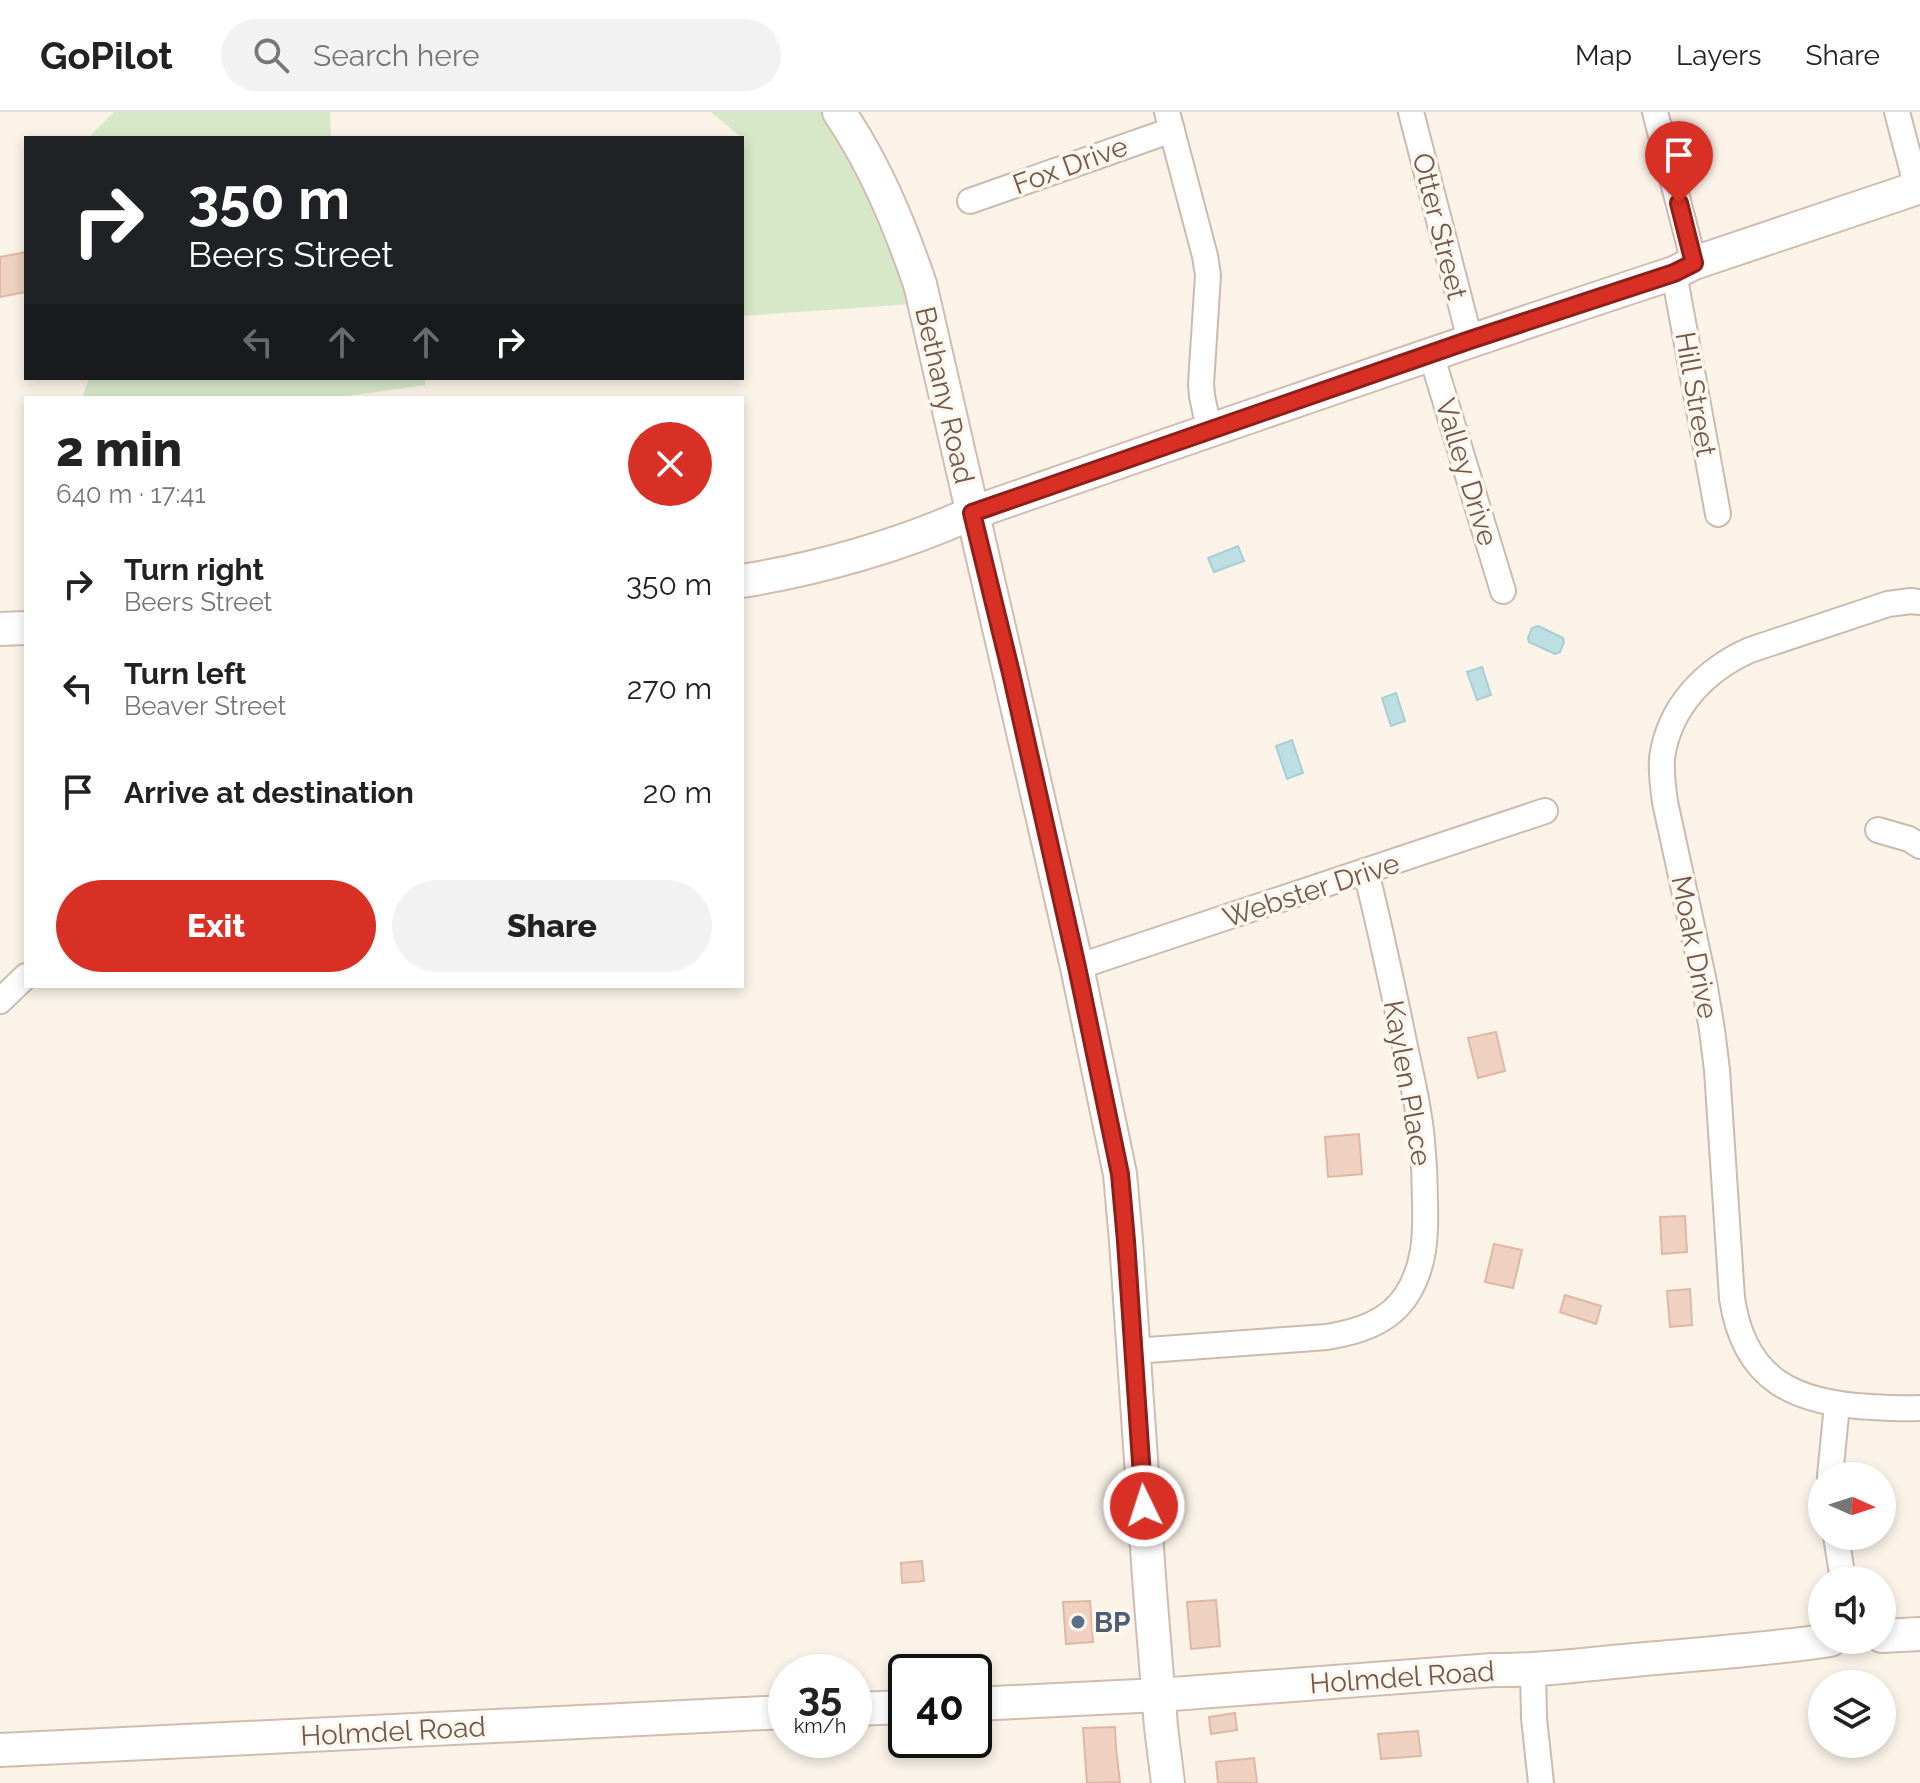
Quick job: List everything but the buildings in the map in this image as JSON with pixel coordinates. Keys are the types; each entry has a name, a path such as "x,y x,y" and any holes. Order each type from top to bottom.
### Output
{"street":[{"name":"Bethany Road","path":"839,112 869,161 899,223 920,284 1011,673 1120,1174 1150,1591 1168,1783"},
{"name":"Otter Street","path":"1411,112 1470,340"},
{"name":"Hill Street","path":"1655,112 1684,268 1718,514"},
{"path":"744,581 821,565 935,530 972,513 1209,429 1918,187 1897,112"},
{"path":"1169,121 1208,275 1201,384 1209,429"},
{"name":"Fox Drive","path":"970,201 1169,121"},
{"name":"Valley Drive","path":"1431,354 1503,591"},
{"name":"Moak Drive","path":"1920,602 1888,604 1732,658 1713,670 1687,696 1670,728 1662,757 1665,802 1712,1030 1731,1283 1735,1316 1748,1350 1768,1375 1796,1393 1837,1405 1920,1408"},
{"path":"0,629 24,628"},
{"name":"Webster Drive","path":"1077,967 1545,811"},
{"path":"1878,830 1909,839 1920,846"},
{"name":"Kaylen Place","path":"1134,1351 1352,1333 1375,1323 1406,1296 1424,1249 1422,1139 1366,872"},
{"path":"0,1001 24,978"},
{"path":"1831,1462 1837,1405"},
{"path":"1896,1635 1920,1634"},
{"name":"Holmdel Road","path":"992,1703 1159,1695 1493,1670 1533,1671 1808,1643"},
{"path":"1533,1671 1541,1783"},
{"name":"Holmdel Road","path":"0,1750 768,1713"}],"green space":[{"path":"114,112 330,112 331,136 90,136"},
{"path":"711,112 842,112 927,303 744,316 744,136 740,136"},
{"path":"88,380 425,380 425,385 348,396 83,396"}],"water":[{"path":"1238,546 1244,561 1214,572 1208,558"},
{"path":"1538,626 1563,638 1560,652 1555,654 1529,642 1532,628"},
{"path":"1482,667 1491,695 1477,700 1467,672"},
{"path":"1396,693 1405,721 1391,726 1382,698"},
{"path":"1292,740 1303,773 1287,779 1276,746"}],"place":[{"name":"BP","path":"1078,1622"}],"route":[{"path":"1144,1506 1120,1174 1077,967 972,513 1209,429 1674,273 1694,263 1679,203"}]}
